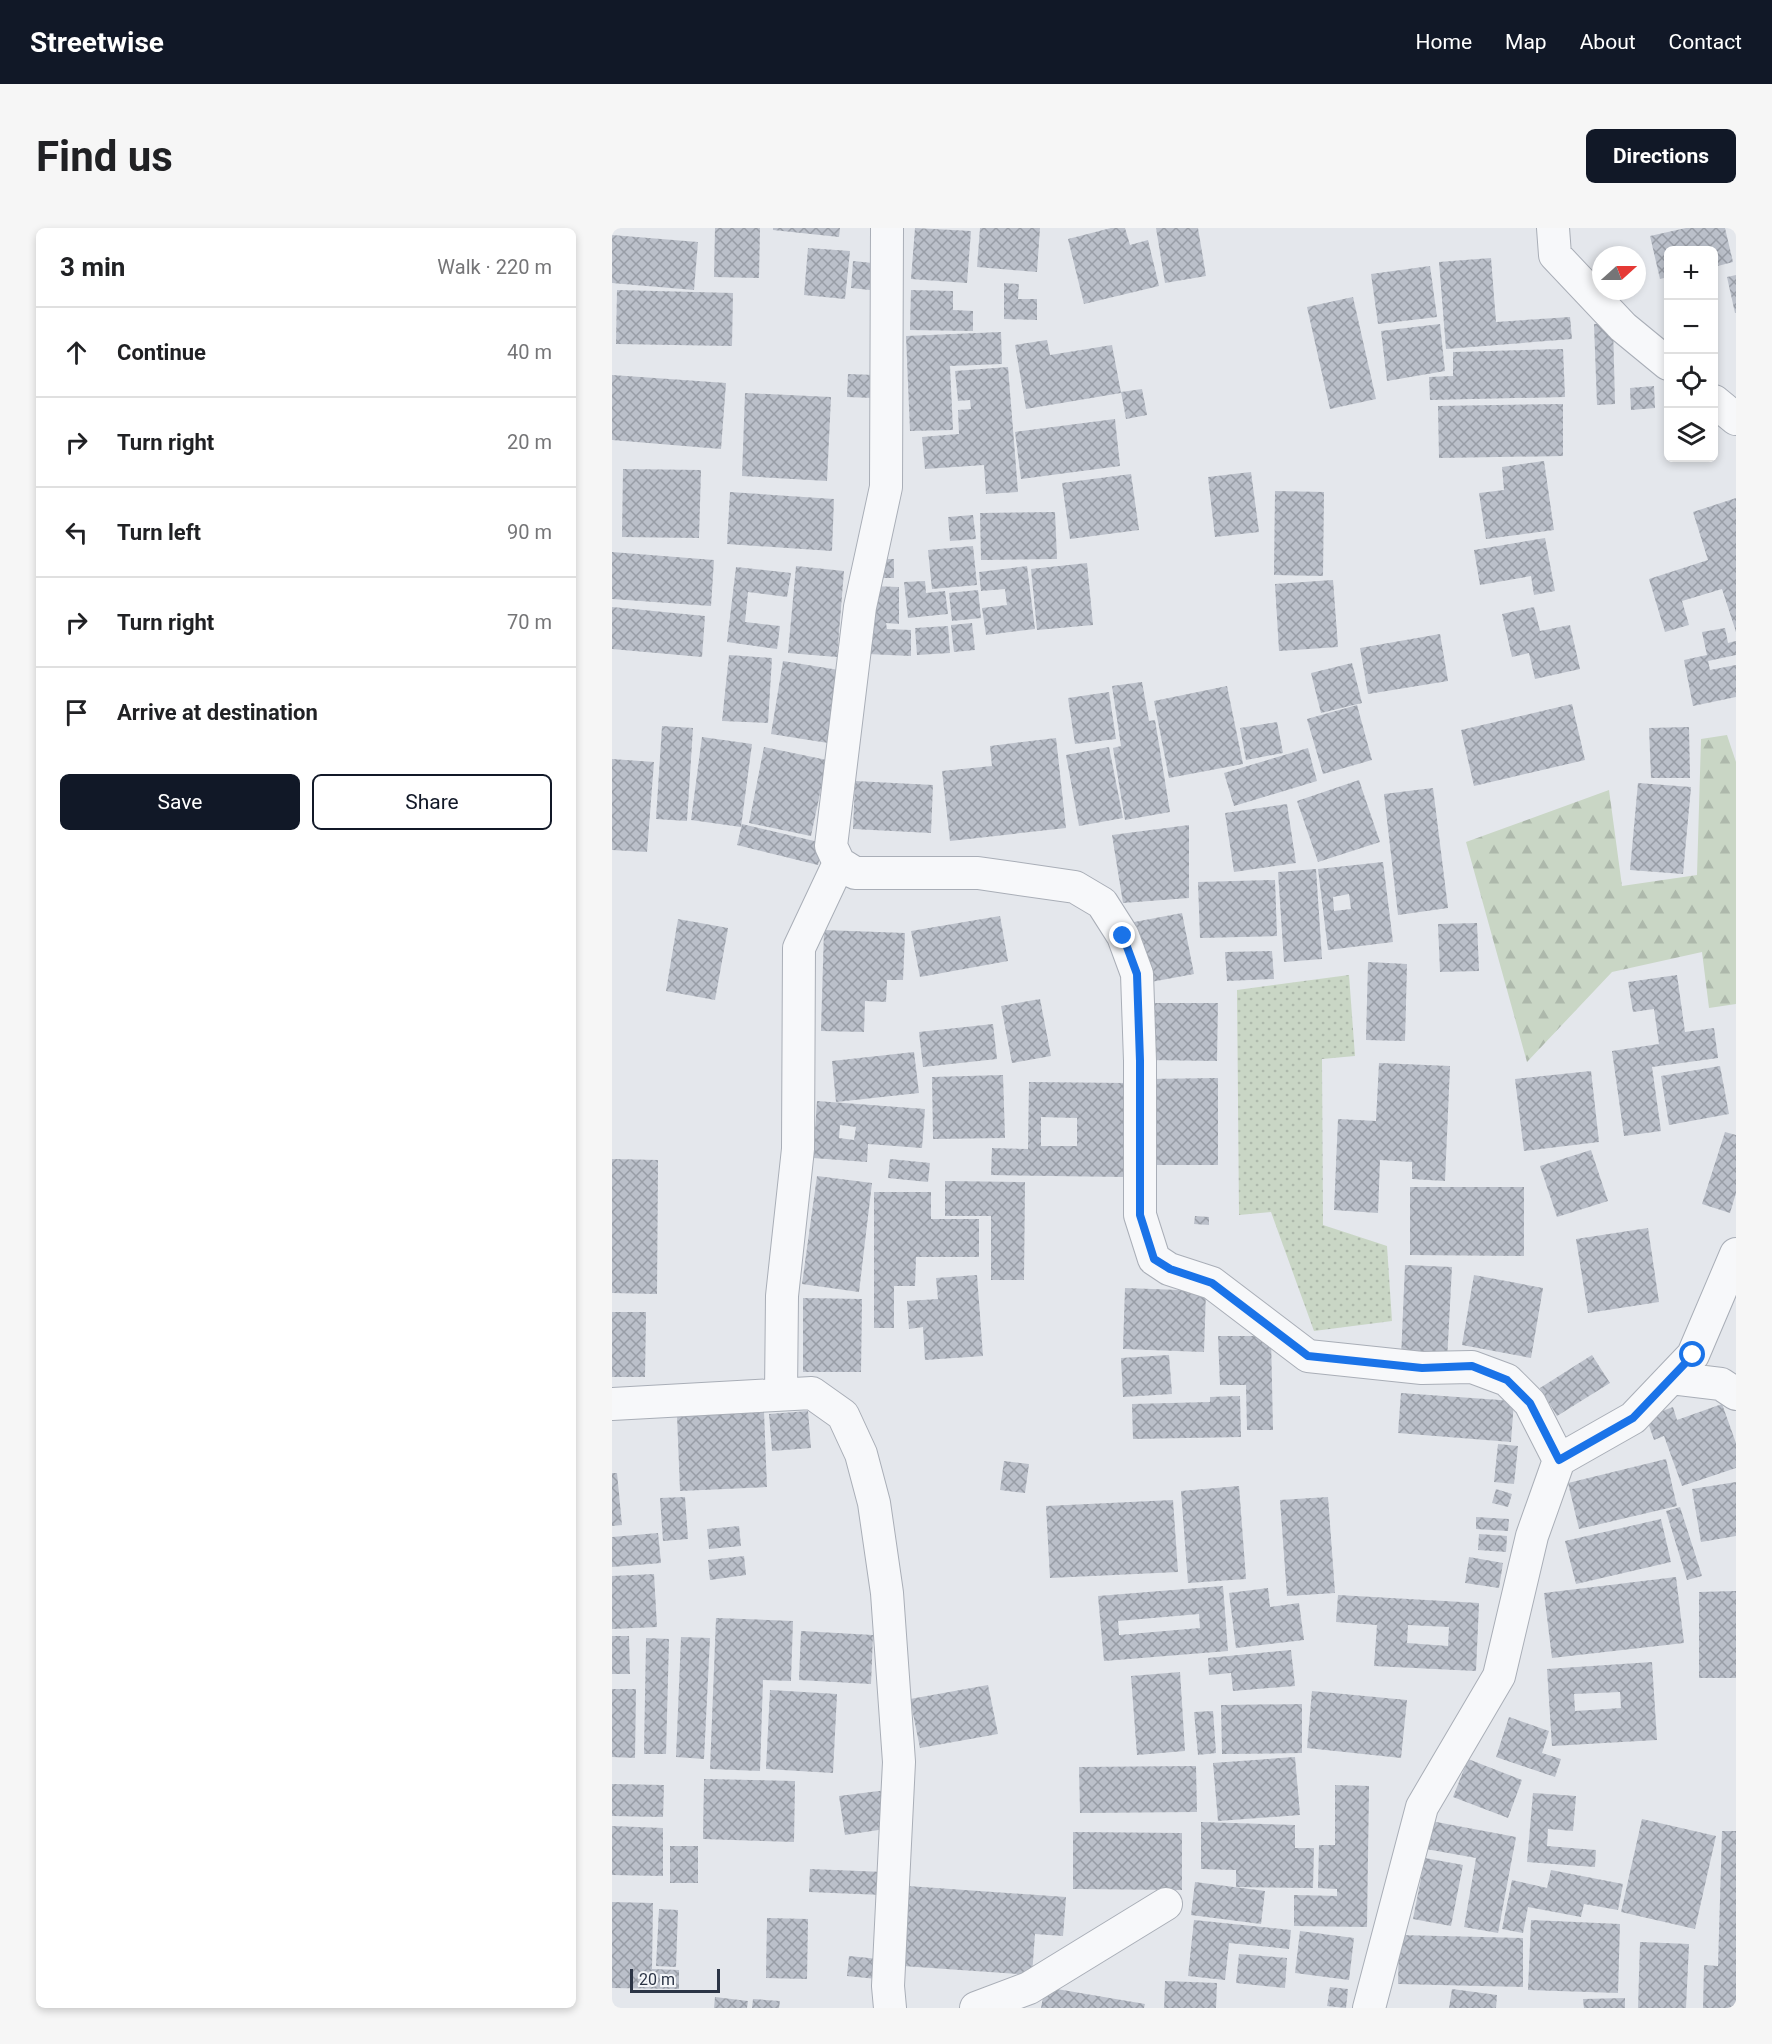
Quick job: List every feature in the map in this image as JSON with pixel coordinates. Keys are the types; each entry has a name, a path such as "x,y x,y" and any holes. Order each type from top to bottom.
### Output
{"street":[{"path":"887,228 886,487 860,607 831,846 839,863 855,873 978,873 1075,886 1102,903 1123,936 1137,974 1140,1061 1140,1215 1154,1259 1170,1269 1212,1283 1308,1356 1422,1368 1472,1366 1507,1380 1530,1403 1559,1460"},
{"path":"1553,228 1555,255 1623,327 1664,361"},
{"path":"1718,405 1736,419"},
{"path":"782,1394 782,1296 798,1149 799,948 839,863"},
{"path":"1370,2008 1422,1807 1500,1676 1532,1536 1559,1460 1633,1418 1693,1355 1729,1286 1736,1254"},
{"path":"1671,1378 1720,1384 1736,1394"},
{"path":"612,1404 812,1393 843,1415 861,1454 874,1503 887,1593 899,1762 888,1986 890,2008"},
{"path":"976,2008 1029,1988 1166,1904"}],"green space":[{"path":"1727,735 1736,762 1736,1004 1709,1008 1702,952 1612,972 1527,1062 1466,842 1609,790 1622,886 1697,875 1701,739"},
{"path":"1349,975 1355,1056 1322,1059 1323,1225 1387,1246 1392,1321 1314,1331 1271,1212 1239,1215 1237,990"}],"building":[{"path":"715,228 760,228 759,278 714,277"},
{"path":"773,228 840,228 839,237 773,230"},
{"path":"915,228 971,231 967,283 911,279"},
{"path":"980,228 1040,228 1037,272 977,267"},
{"path":"1111,228 1125,228 1130,245 1148,240 1159,286 1084,304 1068,239"},
{"path":"1156,228 1198,228 1206,276 1165,283"},
{"path":"1686,228 1725,228 1733,262 1718,266 1718,246 1664,246 1664,278 1660,279 1650,236"},
{"path":"612,235 698,242 694,290 612,283"},
{"path":"808,248 850,251 845,299 804,295"},
{"path":"1491,258 1496,322 1570,317 1572,339 1446,349 1439,262"},
{"path":"853,261 872,263 870,290 851,288"},
{"path":"1430,266 1437,317 1378,324 1371,274"},
{"path":"1736,275 1736,313 1735,313 1727,277"},
{"path":"1004,283 1019,284 1018,299 1037,299 1037,320 1004,319"},
{"path":"617,290 733,293 732,346 616,344"},
{"path":"911,290 953,291 953,310 973,311 973,331 910,330"},
{"path":"1353,297 1376,399 1330,409 1307,307"},
{"path":"1613,323 1615,404 1597,405 1594,324"},
{"path":"1440,324 1445,371 1387,381 1381,331"},
{"path":"1001,332 1002,364 950,366 953,430 910,431 906,336"},
{"path":"1047,340 1050,355 1112,345 1121,393 1026,409 1015,345"},
{"path":"1563,349 1565,397 1430,400 1429,377 1453,376 1453,352"},
{"path":"1008,367 1018,492 986,494 984,465 925,469 922,437 959,434 958,410 971,409 970,400 958,401 955,371"},
{"path":"848,374 875,375 874,398 847,397"},
{"path":"612,375 726,383 721,449 612,440"},
{"path":"1654,386 1655,408 1631,410 1630,388"},
{"path":"1142,389 1147,415 1126,419 1121,392"},
{"path":"745,393 831,397 827,481 742,476"},
{"path":"1563,404 1563,456 1439,458 1438,406"},
{"path":"1115,419 1120,466 1021,479 1015,432"},
{"path":"1544,461 1554,530 1486,539 1479,493 1504,490 1502,467"},
{"path":"623,469 701,470 699,538 622,537"},
{"path":"1251,472 1259,532 1215,537 1208,477"},
{"path":"1131,474 1139,530 1070,539 1062,483"},
{"path":"1275,491 1324,492 1323,576 1274,575"},
{"path":"730,492 834,499 832,551 727,544"},
{"path":"1736,498 1736,632 1722,589 1682,601 1689,625 1665,632 1649,579 1708,560 1693,512"},
{"path":"1055,512 1057,559 981,560 980,513"},
{"path":"973,515 976,539 950,541 948,517"},
{"path":"1545,538 1555,591 1534,595 1531,576 1480,585 1474,550"},
{"path":"973,546 977,585 932,589 928,550"},
{"path":"612,552 714,560 711,606 612,599"},
{"path":"874,559 894,559 894,578 874,578"},
{"path":"1087,563 1093,625 1037,630 1031,569"},
{"path":"796,566 844,571 837,657 788,653"},
{"path":"1027,566 1035,629 986,635 982,608 1007,605 1005,589 981,591 979,572"},
{"path":"736,567 791,573 787,597 748,592 745,622 780,626 777,649 727,642"},
{"path":"1333,580 1338,647 1279,651 1275,584"},
{"path":"925,581 926,593 945,591 948,614 908,618 904,582"},
{"path":"870,586 899,587 899,624 886,623 887,629 911,630 911,656 868,654"},
{"path":"978,590 981,618 952,621 949,593"},
{"path":"612,607 705,616 702,657 612,649"},
{"path":"1534,607 1540,631 1570,625 1580,669 1535,679 1529,653 1512,657 1502,614"},
{"path":"972,623 975,650 954,652 951,625"},
{"path":"948,626 950,653 917,655 915,628"},
{"path":"1725,628 1728,643 1736,641 1736,655 1708,661 1710,670 1736,665 1736,697 1693,706 1684,660 1707,655 1702,632"},
{"path":"1440,634 1448,681 1368,694 1360,648"},
{"path":"729,655 772,658 768,723 722,721"},
{"path":"783,661 839,670 828,743 771,734"},
{"path":"1352,663 1362,703 1321,713 1311,673"},
{"path":"1142,682 1149,721 1155,720 1170,812 1125,820 1113,748 1121,746 1112,686"},
{"path":"1227,686 1243,764 1169,778 1154,701"},
{"path":"1109,692 1116,739 1075,744 1068,698"},
{"path":"1572,704 1585,760 1474,786 1461,730"},
{"path":"1357,705 1372,760 1323,774 1307,719"},
{"path":"1277,722 1283,753 1246,760 1240,728"},
{"path":"662,726 693,728 687,821 656,819"},
{"path":"1689,727 1690,778 1651,778 1649,728"},
{"path":"702,737 752,744 741,827 691,820"},
{"path":"1056,738 1066,828 950,841 942,771 992,766 990,746"},
{"path":"764,747 827,760 811,836 749,823"},
{"path":"1109,747 1123,818 1079,826 1066,755"},
{"path":"1308,748 1317,781 1234,806 1224,773"},
{"path":"612,759 654,762 647,852 612,850"},
{"path":"1359,780 1380,842 1318,862 1297,801"},
{"path":"855,781 933,785 931,833 853,829"},
{"path":"1638,783 1691,787 1683,874 1630,870"},
{"path":"1433,788 1448,908 1398,915 1384,794"},
{"path":"1287,804 1296,863 1234,872 1225,813"},
{"path":"742,824 823,843 818,865 737,845"},
{"path":"1189,825 1189,898 1123,903 1112,835"},
{"path":"1383,862 1393,942 1328,950 1318,869","holes":["1349,894 1351,909 1334,911 1333,897"]},
{"path":"1316,869 1322,959 1284,962 1278,872"},
{"path":"1275,880 1277,936 1200,938 1198,882"},
{"path":"1182,913 1194,974 1140,984 1129,923"},
{"path":"1000,916 1008,961 920,977 911,931"},
{"path":"678,919 728,928 715,1000 666,991"},
{"path":"1477,923 1479,971 1440,972 1438,924"},
{"path":"824,930 905,933 903,980 887,980 886,1002 865,1001 864,1032 821,1031"},
{"path":"1272,951 1274,979 1227,981 1225,952"},
{"path":"1368,962 1407,964 1405,1041 1366,1040"},
{"path":"1677,975 1685,1032 1714,1028 1718,1058 1652,1067 1661,1131 1624,1136 1612,1051 1659,1044 1654,1009 1633,1012 1628,982"},
{"path":"1040,999 1051,1056 1012,1063 1001,1006"},
{"path":"1148,1003 1218,1003 1217,1061 1148,1060"},
{"path":"993,1024 997,1059 923,1067 919,1032"},
{"path":"914,1052 919,1093 836,1102 832,1061"},
{"path":"1379,1063 1450,1066 1445,1181 1412,1179 1412,1162 1380,1160 1378,1213 1334,1210 1338,1119 1376,1121"},
{"path":"1720,1066 1729,1114 1669,1125 1661,1076"},
{"path":"1591,1071 1599,1142 1524,1151 1515,1079"},
{"path":"1003,1075 1005,1138 933,1139 932,1077"},
{"path":"1218,1078 1218,1165 1146,1165 1146,1079"},
{"path":"1029,1082 1125,1083 1124,1177 991,1175 992,1148 1028,1149","holes":["1041,1117 1077,1118 1077,1146 1041,1146"]},
{"path":"817,1101 925,1109 922,1148 868,1144 867,1162 813,1158","holes":["840,1125 856,1127 854,1140 839,1138"]},
{"path":"1725,1132 1736,1135 1736,1193 1730,1213 1702,1204"},
{"path":"1591,1150 1608,1201 1557,1217 1540,1166"},
{"path":"612,1159 658,1160 657,1294 612,1293"},
{"path":"890,1159 930,1163 928,1182 888,1178"},
{"path":"817,1176 872,1183 859,1292 802,1284"},
{"path":"945,1181 1025,1182 1024,1280 991,1280 991,1216 945,1216"},
{"path":"1410,1187 1524,1187 1524,1256 1410,1255"},
{"path":"874,1192 931,1192 931,1219 979,1219 979,1257 916,1257 915,1286 894,1286 894,1328 874,1328"},
{"path":"1195,1216 1209,1217 1209,1225 1194,1224"},
{"path":"1648,1228 1659,1302 1588,1313 1576,1239"},
{"path":"1405,1265 1452,1267 1447,1361 1401,1359"},
{"path":"977,1275 983,1356 925,1360 923,1327 909,1329 907,1301 938,1299 936,1278"},
{"path":"1474,1275 1543,1288 1531,1358 1462,1345"},
{"path":"1125,1288 1206,1291 1204,1352 1123,1349"},
{"path":"803,1298 862,1299 861,1372 803,1372"},
{"path":"612,1312 646,1312 645,1377 612,1377"},
{"path":"1218,1336 1271,1336 1273,1430 1247,1430 1246,1385 1220,1385"},
{"path":"1169,1355 1172,1394 1123,1397 1121,1358"},
{"path":"1592,1355 1610,1383 1557,1416 1540,1388"},
{"path":"1401,1393 1514,1401 1511,1442 1398,1433"},
{"path":"1240,1396 1241,1437 1133,1439 1132,1404 1210,1402 1210,1397"},
{"path":"1722,1404 1736,1443 1736,1468 1682,1486 1664,1436 1654,1440 1646,1417 1673,1407 1677,1420"},
{"path":"808,1411 811,1448 772,1451 769,1414"},
{"path":"764,1412 767,1487 680,1491 677,1415"},
{"path":"1498,1444 1518,1446 1514,1484 1494,1482"},
{"path":"1666,1459 1677,1506 1579,1529 1568,1483"},
{"path":"1004,1461 1029,1464 1025,1493 1000,1490"},
{"path":"612,1473 617,1473 622,1525 612,1526"},
{"path":"1736,1482 1736,1536 1701,1542 1692,1489"},
{"path":"1239,1486 1246,1579 1188,1583 1181,1491"},
{"path":"1496,1489 1512,1494 1508,1507 1492,1503"},
{"path":"685,1497 688,1539 663,1541 660,1498"},
{"path":"1328,1497 1335,1593 1287,1596 1280,1500"},
{"path":"1173,1500 1178,1572 1050,1578 1046,1506"},
{"path":"1680,1507 1702,1576 1687,1580 1666,1511"},
{"path":"1476,1517 1509,1519 1508,1531 1476,1529"},
{"path":"1661,1519 1671,1562 1576,1584 1565,1541"},
{"path":"739,1526 741,1546 709,1549 707,1529"},
{"path":"658,1533 661,1563 612,1567 612,1537"},
{"path":"1479,1534 1507,1536 1506,1552 1478,1550"},
{"path":"744,1556 746,1575 710,1580 708,1560"},
{"path":"1469,1557 1503,1563 1499,1588 1465,1583"},
{"path":"654,1574 657,1627 612,1629 612,1576"},
{"path":"1676,1577 1684,1643 1552,1658 1544,1593"},
{"path":"1223,1586 1228,1651 1104,1661 1098,1596","holes":["1199,1614 1200,1628 1119,1635 1118,1621"]},
{"path":"1268,1588 1270,1607 1299,1603 1304,1640 1236,1648 1229,1593"},
{"path":"1736,1591 1736,1678 1699,1678 1699,1592"},
{"path":"1338,1595 1479,1603 1476,1671 1374,1666 1377,1625 1336,1622","holes":["1408,1625 1449,1627 1448,1646 1407,1643"]},
{"path":"716,1618 793,1621 791,1681 763,1680 760,1771 710,1769"},
{"path":"801,1631 873,1635 871,1684 799,1680"},
{"path":"612,1636 629,1636 630,1674 612,1674"},
{"path":"681,1637 710,1638 704,1759 676,1757"},
{"path":"646,1638 669,1639 666,1754 644,1754"},
{"path":"1291,1650 1295,1686 1233,1691 1231,1673 1209,1675 1208,1658"},
{"path":"1652,1662 1657,1740 1552,1746 1547,1669","holes":["1620,1692 1621,1708 1575,1711 1574,1694"]},
{"path":"1180,1672 1185,1751 1137,1755 1131,1676"},
{"path":"988,1685 998,1734 920,1748 910,1699"},
{"path":"612,1689 636,1689 635,1758 612,1757"},
{"path":"770,1690 837,1694 833,1773 766,1769"},
{"path":"1312,1691 1407,1700 1401,1758 1307,1748"},
{"path":"1302,1704 1302,1753 1222,1754 1221,1705"},
{"path":"1213,1711 1216,1753 1198,1755 1194,1712"},
{"path":"1509,1717 1549,1731 1542,1753 1561,1759 1555,1777 1496,1757"},
{"path":"1295,1757 1300,1815 1218,1821 1213,1763"},
{"path":"1468,1759 1522,1780 1508,1818 1453,1797"},
{"path":"1196,1766 1197,1812 1080,1813 1079,1767"},
{"path":"704,1779 795,1781 794,1842 703,1839"},
{"path":"612,1784 664,1785 663,1817 612,1816"},
{"path":"1335,1785 1369,1786 1367,1927 1294,1926 1294,1895 1337,1896 1337,1889 1318,1888 1319,1845 1335,1845"},
{"path":"887,1790 892,1828 845,1835 839,1796"},
{"path":"1533,1793 1576,1796 1573,1831 1548,1829 1547,1846 1596,1850 1595,1867 1527,1862"},
{"path":"1642,1819 1716,1836 1695,1929 1621,1912"},
{"path":"1431,1821 1516,1837 1498,1933 1464,1927 1476,1858 1426,1849"},
{"path":"1201,1822 1295,1825 1295,1848 1314,1848 1313,1888 1236,1887 1236,1870 1201,1869"},
{"path":"612,1826 663,1828 663,1876 612,1875"},
{"path":"1722,1831 1736,1831 1736,2008 1703,2008 1704,1965 1718,1966"},
{"path":"1073,1832 1182,1833 1182,1890 1073,1889"},
{"path":"670,1846 698,1846 698,1883 670,1883"},
{"path":"1425,1858 1463,1865 1451,1926 1413,1919"},
{"path":"810,1869 884,1872 883,1895 809,1892"},
{"path":"1551,1870 1623,1884 1618,1910 1584,1904 1581,1917 1528,1907 1523,1933 1502,1929 1512,1880 1547,1888"},
{"path":"1195,1882 1265,1891 1261,1924 1191,1915"},
{"path":"908,1886 1066,1897 1063,1936 1035,1934 1032,1975 903,1966"},
{"path":"612,1902 653,1903 652,1969 679,1970 679,1989 612,1988"},
{"path":"659,1909 678,1910 676,1967 656,1966"},
{"path":"767,1918 808,1919 807,1979 766,1978"},
{"path":"1194,1920 1291,1930 1289,1949 1229,1943 1225,1980 1188,1976"},
{"path":"1531,1920 1620,1924 1618,1993 1528,1990"},
{"path":"1300,1931 1354,1938 1349,1980 1295,1973"},
{"path":"1399,1935 1523,1938 1523,1987 1398,1984"},
{"path":"1640,1942 1689,1944 1686,2008 1638,2008"},
{"path":"1239,1954 1287,1958 1285,1988 1236,1983"},
{"path":"849,1956 879,1959 877,1979 847,1976"},
{"path":"1165,1981 1217,1983 1216,2008 1164,2008"},
{"path":"1045,1987 1145,2004 1144,2008 1041,2008"},
{"path":"1330,1987 1348,1989 1346,2008 1327,2006"},
{"path":"1452,1989 1497,1995 1496,2008 1449,2008"},
{"path":"715,1997 748,2001 747,2008 714,2008"},
{"path":"1625,1998 1625,2008 1584,2008 1583,1999"},
{"path":"753,1999 780,2001 779,2008 752,2008"}],"route":[{"path":"1123,936 1137,974 1140,1061 1140,1215 1154,1259 1170,1269 1212,1283 1308,1356 1422,1368 1472,1366 1507,1380 1530,1403 1559,1460 1633,1418 1693,1355"}]}
